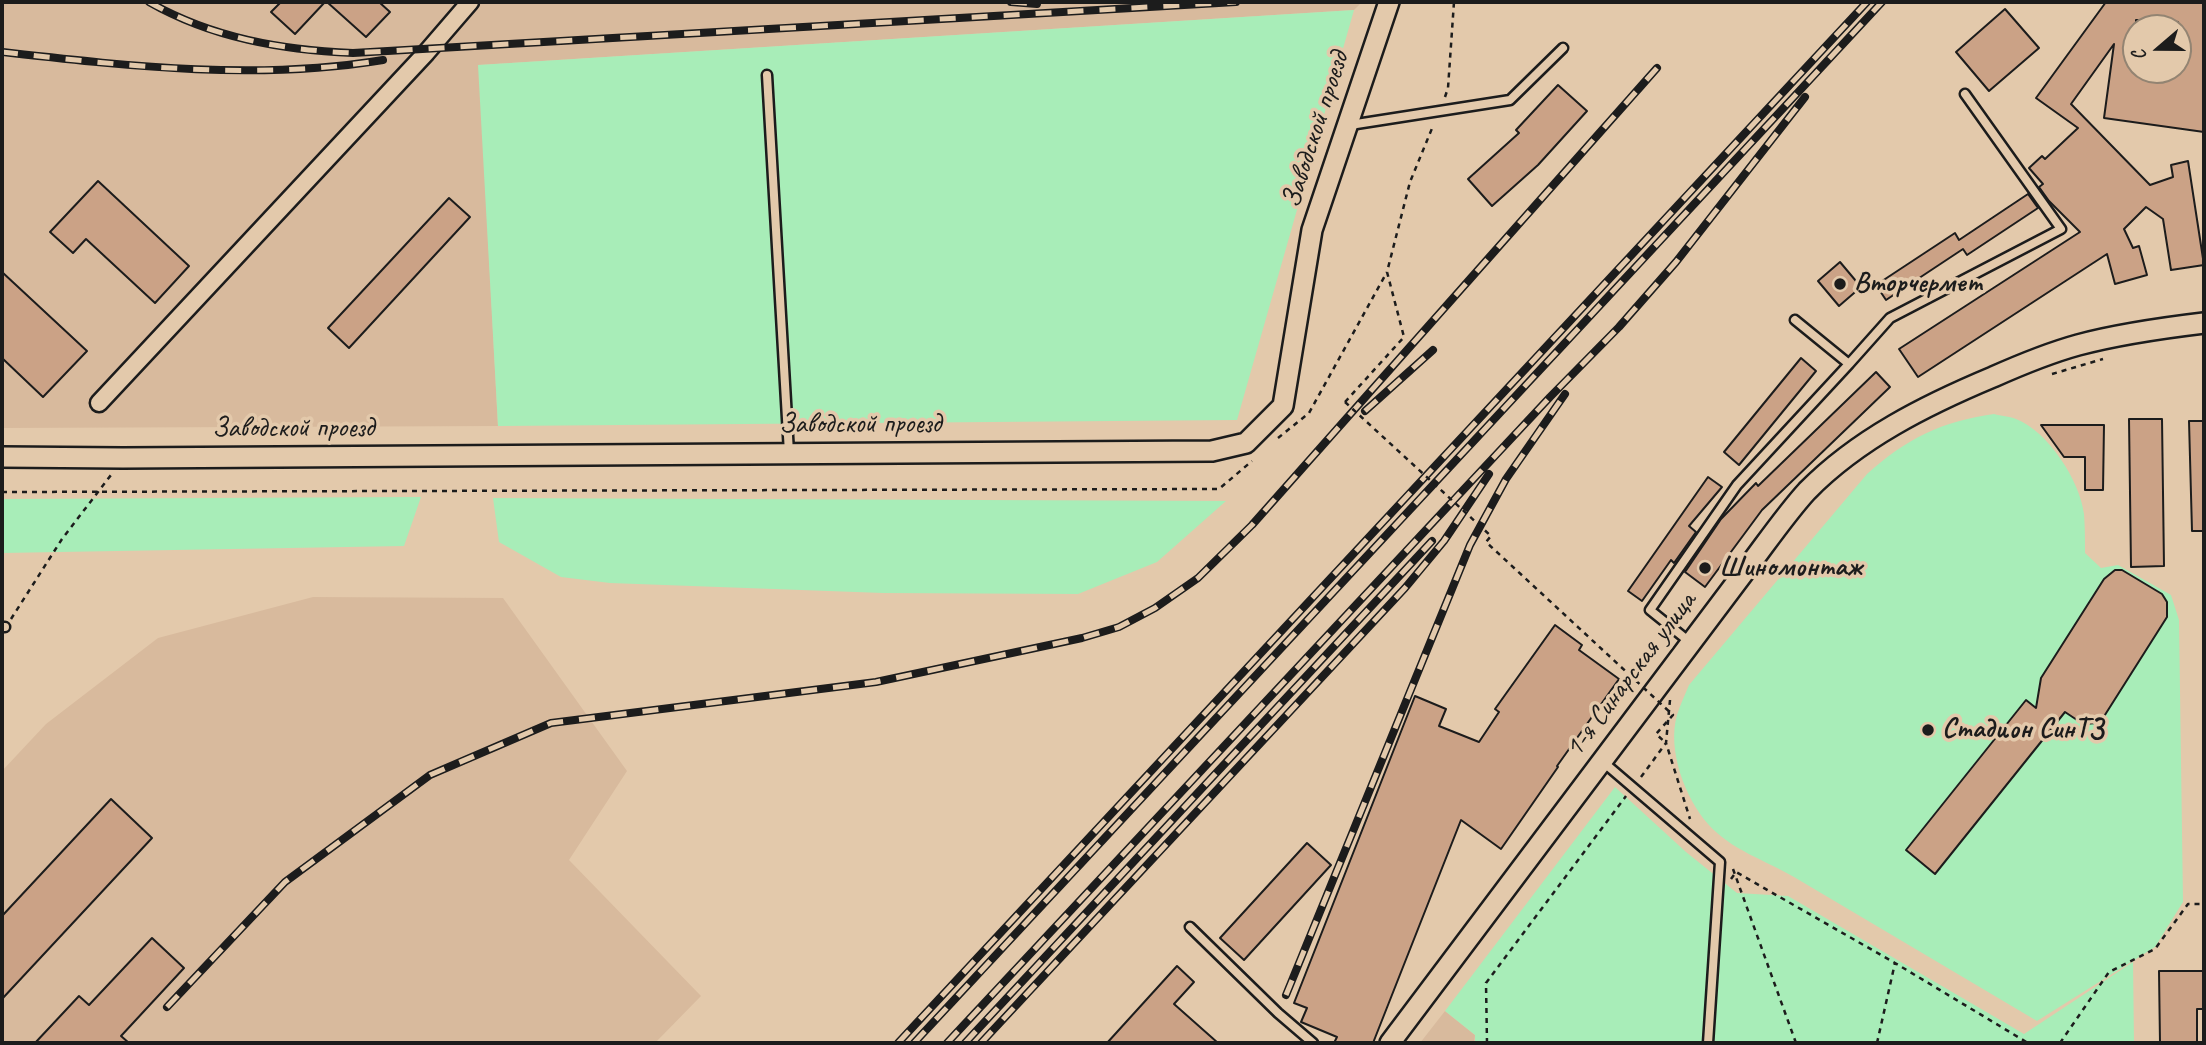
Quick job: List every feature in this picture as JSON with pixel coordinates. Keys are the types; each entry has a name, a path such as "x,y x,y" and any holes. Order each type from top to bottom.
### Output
{"street":[{"path":"99,403 470,2"},
{"name":"Заводской проезд","path":"2,457 1212,451 1246,443 1283,406 1312,230 1388,2"},
{"name":"1-я Синарская улица","path":"1390,1043 1690,643 1808,491 1852,453 1899,421 2029,361 2076,346 2139,332 2204,323"}],"lane":[{"path":"1347,125 1510,100 1563,48"},
{"path":"767,75 789,453"},
{"path":"1690,643 1650,610 1737,485 1890,318 2061,229 1965,94"},
{"path":"1795,320 1849,364"},
{"path":"1602,761 1720,862 1708,1043"},
{"path":"1190,927 1278,1013 1313,1043"}],"path":[{"path":"1454,2 1448,88 1410,182 1387,272 1404,337 1345,401 1491,536 1486,542 1673,715 1656,734 1666,743"},
{"path":"2047,375 2106,358"},
{"path":"3,627 20,607 62,539 123,458"},
{"path":"1671,696 1666,743 1691,822"},
{"path":"1641,776 1666,743"},
{"path":"1487,1043 1486,983 1633,787"},
{"path":"1727,862 1736,872 2028,1043"},
{"path":"1736,872 1796,1043"},
{"path":"2060,1043 2109,972 2155,949 2188,904 2204,904"},
{"path":"1877,1043 1895,963"}],"shaded area":[{"path":"2,2 1362,2 1354,10 479,65 498,426 2,428"},
{"path":"313,597 503,598 627,771 569,860 701,996 655,1043 2,1043 2,771 46,724 158,638"},
{"path":"1445,1011 1475,1035 1474,1043 1420,1043"}],"green space":[{"path":"1354,10 1237,420 498,426 478,65"},
{"name":"Стадион СинТЗ","path":"1994,414 2028,425 2040,434 2060,459 2081,501 2085,553 2101,568 2118,565 2171,595 2179,620 2183,902 2155,947 2037,1021 1794,877 1727,841 1708,824 1692,801 1680,773 1674,743 1677,715 1689,685 1867,474 1911,441 1958,421"},
{"path":"421,497 404,546 2,553 2,499"},
{"path":"493,498 1226,501 1157,562 1078,594 883,593 610,583 561,577 499,542"},
{"path":"1615,787 1686,852 1737,893 1788,896 2024,1034 2133,962 2134,1043 1475,1043 1475,1035 1445,1011"}],"building":[{"path":"281,2 325,2 295,34 271,12"},
{"path":"327,2 379,2 390,12 366,37"},
{"path":"2106,2 2204,2 2204,132 2104,118 2114,44 2071,104 2150,185 2173,177 2171,165 2188,161 2204,265 2171,270 2163,219 2146,207 2124,229 2133,248 2139,246 2147,275 2115,284 2107,254 1918,377 1899,349 2080,232 2049,201 2039,187 2043,184 2029,168 2042,156 2045,159 2078,128 2036,98"},
{"path":"2005,9 2039,48 1989,91 1956,52"},
{"path":"1558,85 1587,111 1538,165 1492,206 1468,179 1519,133 1516,130"},
{"path":"98,181 189,266 155,303 86,239 73,253 50,232"},
{"path":"2028,194 2038,208 1967,255 1963,249 1886,300 1876,285 1955,233 1959,240"},
{"path":"449,198 470,217 349,348 328,328"},
{"name":"Вторчермет","path":"1840,262 1861,287 1839,306 1818,281"},
{"path":"2,272 87,351 43,397 2,358"},
{"path":"1801,358 1816,371 1739,465 1724,452"},
{"path":"1876,372 1890,387 1762,510 1705,587 1685,572 1721,519"},
{"path":"2129,419 2162,419 2164,566 2131,567"},
{"path":"2189,421 2204,421 2204,531 2192,531"},
{"path":"2041,425 2104,425 2103,490 2085,490 2085,457 2064,457"},
{"path":"1708,477 1722,487 1689,526 1696,532 1674,563 1671,560 1642,601 1628,591"},
{"path":"2115,570 2122,570 2162,594 2167,602 2167,617 2103,718 2097,723 2083,724 2065,712 1935,874 1906,850 2026,700 2036,708 2041,678 2104,579"},
{"path":"1555,625 1582,645 1579,650 1619,679 1501,849 1461,820 1373,1043 1334,1043 1337,1037 1301,1022 1307,1008 1294,1003 1415,696 1446,709 1439,726 1479,742 1499,712 1495,709"},
{"path":"111,799 152,838 2,999 2,916"},
{"path":"1307,843 1331,865 1244,960 1220,938"},
{"path":"152,938 184,968 121,1036 129,1043 35,1043 79,996 89,1005"},
{"path":"1177,966 1194,982 1174,1004 1218,1043 1107,1043"},
{"path":"2159,971 2204,971 2204,1009 2197,1009 2197,1043 2160,1043"}],"railway":[{"path":"149,2 197,25 248,40 300,49 353,53 1236,2"},
{"path":"1011,2 1037,4"},
{"path":"898,1043 1867,2"},
{"path":"914,1043 1882,2"},
{"path":"2,52 192,69 288,70 383,60"},
{"path":"167,1007 285,882 430,775 551,723 876,682 1082,638 1119,627 1155,608 1198,578 1252,525 1657,68"},
{"path":"947,1043 1550,397 1619,327 1676,262 1805,97"},
{"path":"1365,411 1433,350"},
{"path":"1286,995 1470,545 1506,479 1565,394"},
{"path":"981,1043 1405,588 1444,541 1489,474"},
{"path":"965,1043 1432,541"}],"place":[{"name":"Вторчермет","path":"1840,284"},
{"name":"Шиномонтаж","path":"1705,568"},
{"name":"Стадион СинТЗ","path":"1928,730"}]}
